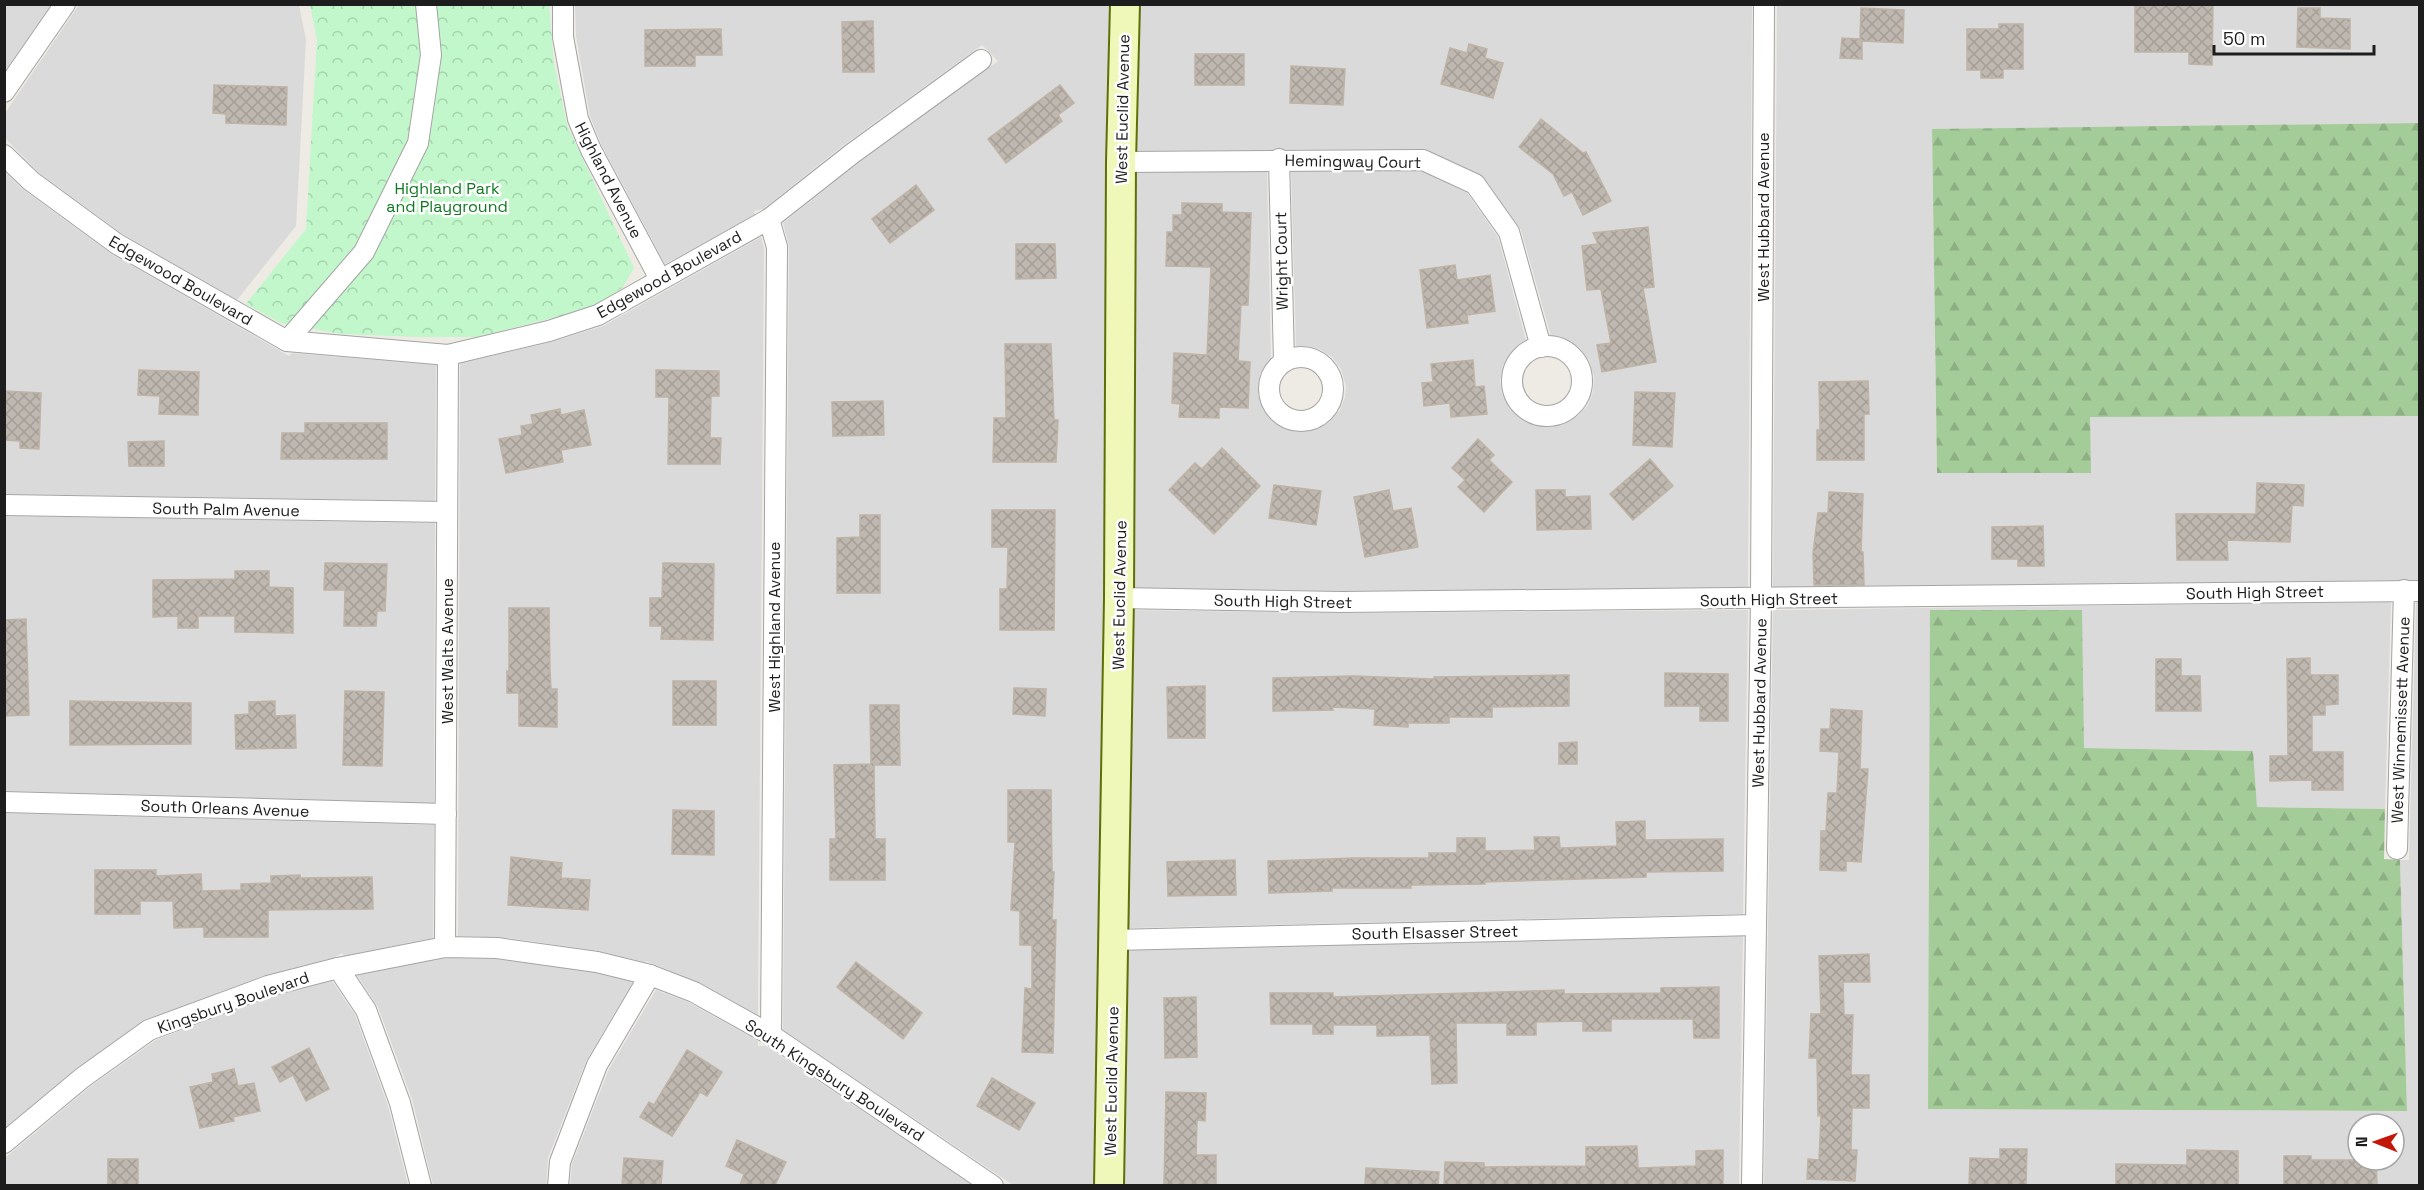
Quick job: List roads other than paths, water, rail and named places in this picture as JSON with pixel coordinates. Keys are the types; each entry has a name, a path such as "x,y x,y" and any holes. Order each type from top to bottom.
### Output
{"street":[{"path":"4,92 65,4"},
{"path":"287,341 364,252 418,143 431,55 426,4"},
{"name":"Highland Avenue","path":"563,4 563,37 578,118 591,150 660,279"},
{"name":"West Euclid Avenue","path":"1109,1185 1119,598 1121,162 1125,4"},
{"name":"West Hubbard Avenue","path":"1752,1185 1761,599 1764,4"},
{"name":"Edgewood Boulevard","path":"4,155 31,181 117,244 287,341 448,355 549,331 598,315 769,219 853,153 981,60"},
{"name":"Hemingway Court","path":"1121,162 1279,159 1423,160 1475,184 1509,232 1541,347"},
{"name":"Wright Court","path":"1279,159 1284,362"},
{"name":"West Highland Avenue","path":"769,219 777,247 771,1035"},
{"name":"West Walts Avenue","path":"445,946 448,355"},
{"name":"South Palm Avenue","path":"4,505 447,512"},
{"name":"South High Street","path":"1119,598 1341,602 2412,590"},
{"name":"West Winnemissett Avenue","path":"2397,849 2412,590"},
{"name":"South Orleans Avenue","path":"4,802 446,814"},
{"name":"South Elsasser Street","path":"1114,940 1756,925"},
{"name":"Kingsbury Boulevard","path":"4,1143 82,1078 149,1030 268,986 338,968 445,946 496,948"},
{"name":"South Kingsbury Boulevard","path":"496,948 597,962 650,975 693,992 771,1035 993,1185"},
{"path":"338,968 366,1010 400,1103 421,1185"},
{"path":"558,1185 560,1162 597,1065 650,975"}],"park label":[{"name":"Highland Park and Playground","path":"447,197"}]}
